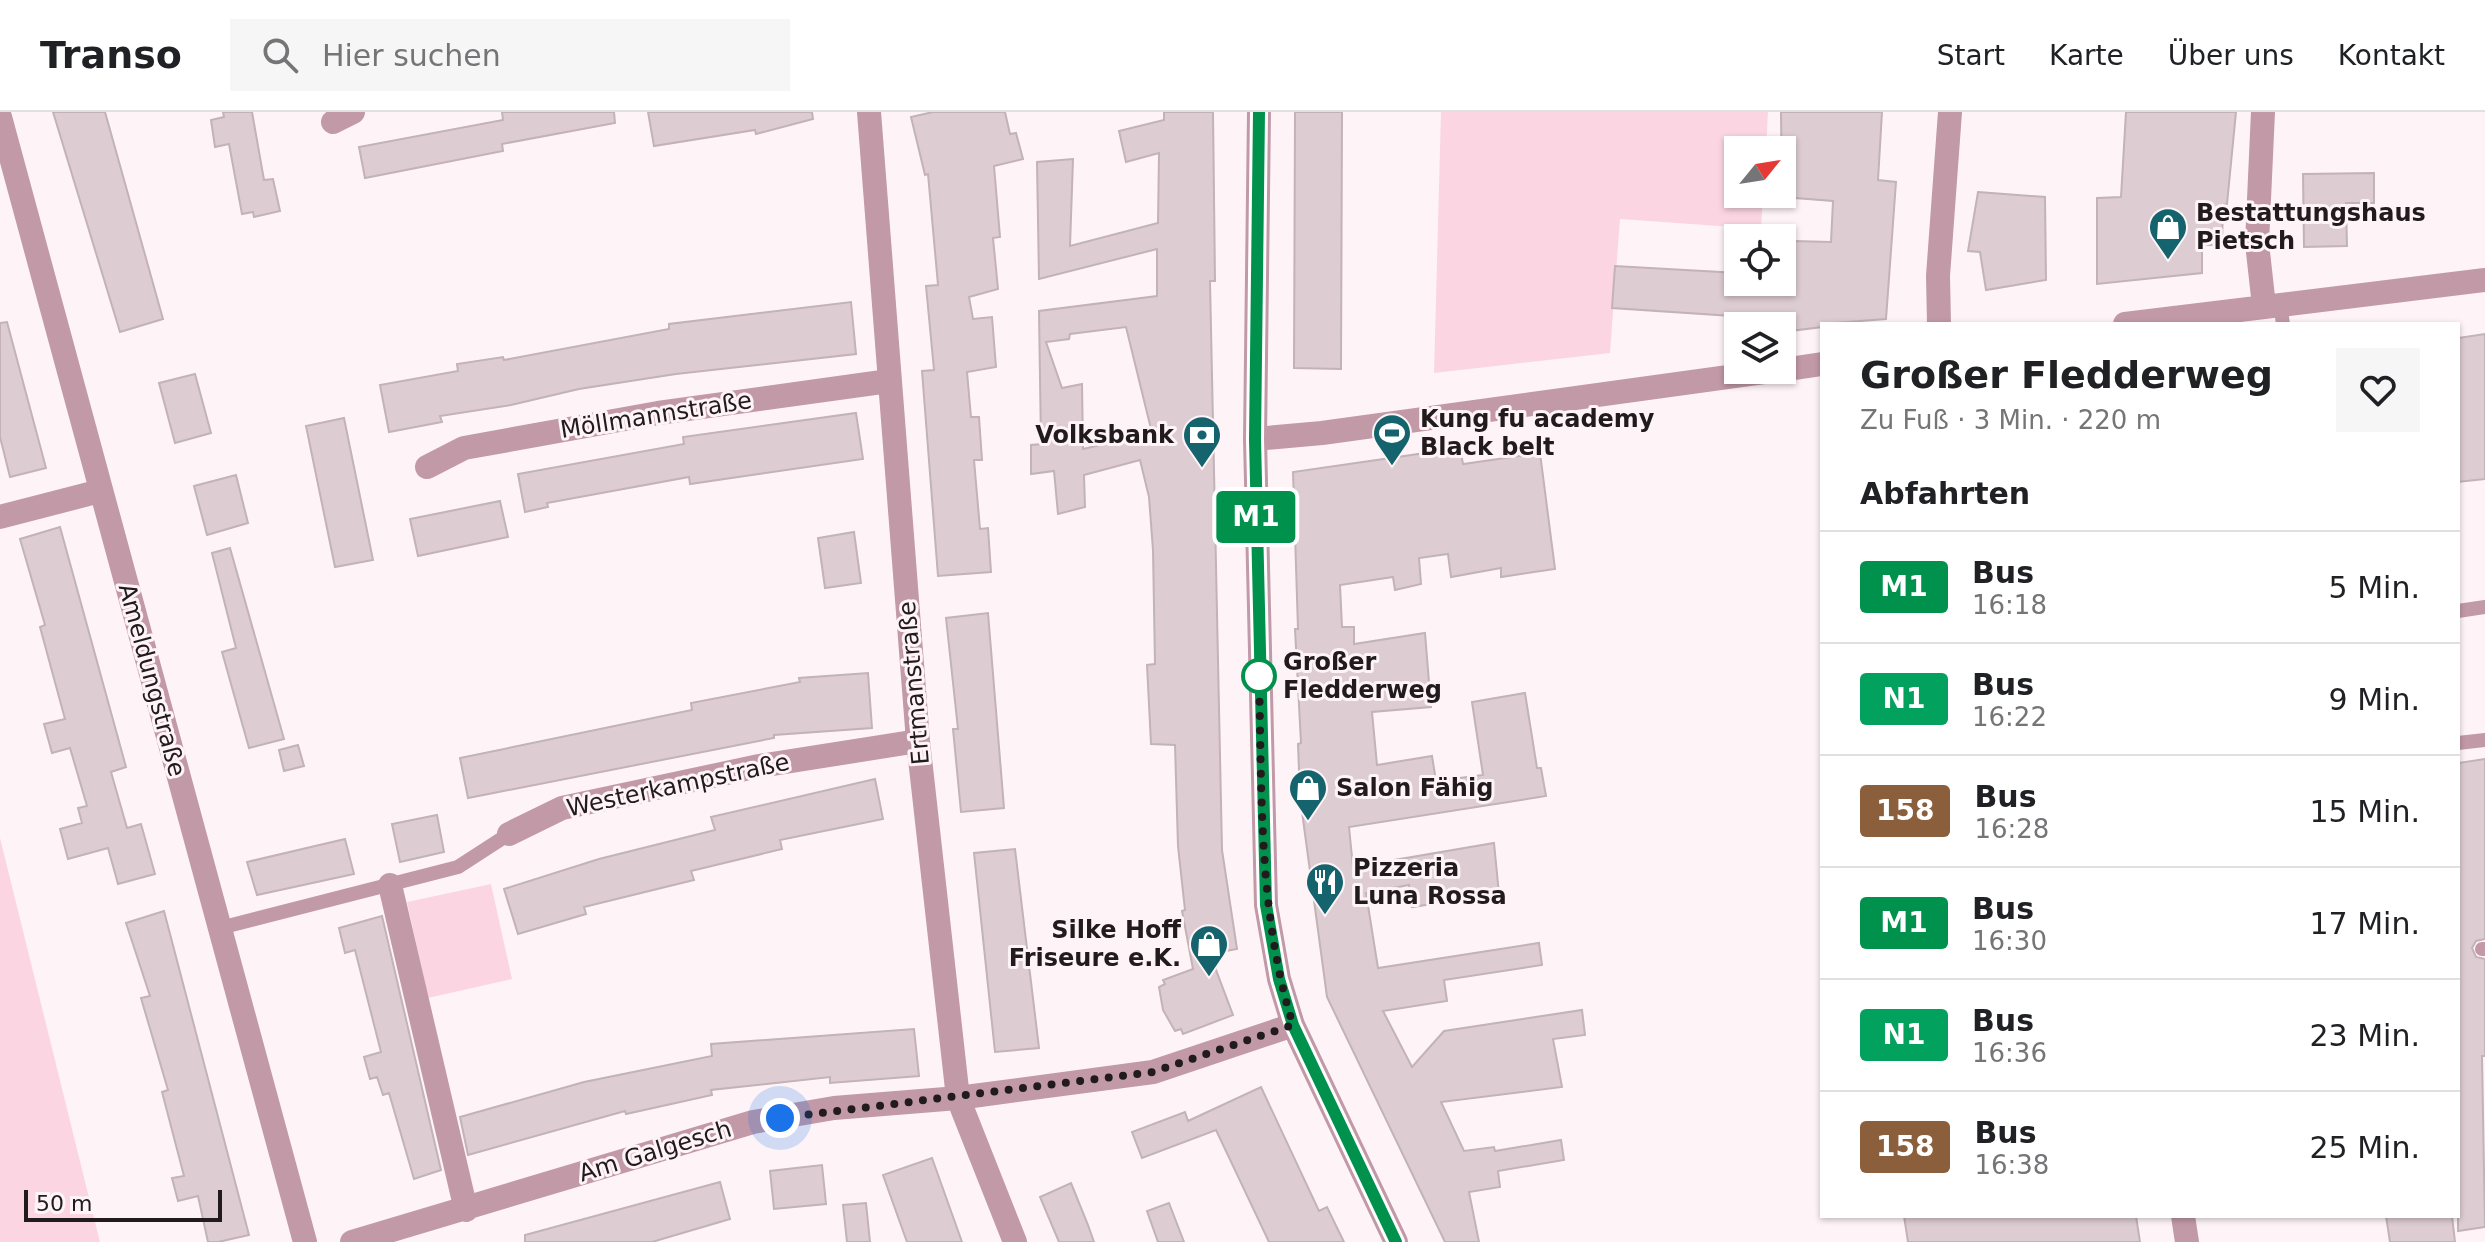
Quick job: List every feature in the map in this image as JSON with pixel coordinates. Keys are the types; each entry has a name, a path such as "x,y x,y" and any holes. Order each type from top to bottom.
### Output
{"street":[{"name":"Ertmanstraße","path":"869,112 918,741 958,1098 1015,1242"},
{"path":"1259,112 1255,439 1266,905 1279,979 1293,1025 1396,1242"},
{"path":"1939,322 1938,276 1950,112"},
{"path":"2263,112 2257,243 2276,311"},
{"name":"Ameldungstraße","path":"0,117 305,1242"},
{"path":"2148,322 2276,311 2485,280"},
{"path":"1796,368 1820,364"},
{"path":"1255,439 1322,433 1724,378"},
{"name":"Möllmannstraße","path":"427,467 464,448 479,445 658,413 889,381"},
{"path":"0,517 100,491"},
{"name":"Westerkampstraße","path":"509,834 562,808 759,766 918,741"},
{"path":"390,885 466,1210"},
{"name":"Am Galgesch","path":"352,1242 753,1122 834,1108 958,1098 1153,1072 1293,1025"},
{"path":"2183,1218 2187,1242"}],"lane":[{"path":"2460,611 2485,607"},
{"path":"2460,743 2485,740"},
{"name":"Westerkampstraße","path":"220,928 458,867 509,834"}],"shaded area":[{"path":"1441,112 1768,112 1767,136 1724,136 1724,208 1762,208 1761,224 1724,226 1620,219 1610,353 1434,373"},
{"path":"0,838 100,1242 0,1242"},
{"path":"491,884 512,979 428,998 407,902"}],"building":[{"path":"53,112 105,112 163,319 120,332"},
{"path":"223,112 252,112 264,180 273,179 280,211 254,217 253,212 242,214 229,144 215,147 211,120 224,117"},
{"path":"502,112 614,112 615,123 502,144 503,151 365,178 359,147 503,120"},
{"path":"648,112 812,112 813,119 756,134 755,130 654,146"},
{"path":"933,112 1005,112 1010,134 1016,133 1023,159 994,166 1000,237 993,238 998,289 969,297 973,319 992,317 996,367 967,372 971,417 979,417 982,460 974,460 980,529 988,528 991,572 938,576 922,371 934,370 926,286 938,285 928,174 925,175 911,117"},
{"path":"1164,112 1213,112 1215,281 1210,281 1222,850 1237,949 1210,954 1233,1015 1183,1034 1181,1029 1175,1031 1163,1010 1159,987 1165,984 1163,980 1193,969 1182,911 1185,910 1178,846 1175,745 1151,744 1147,665 1155,664 1153,550 1149,497 1140,460 1084,475 1085,507 1058,514 1054,471 1031,474 1031,445 1041,444 1039,311 1157,296 1157,249 1039,279 1037,162 1073,159 1070,246 1158,223 1159,153 1126,162 1119,131 1164,120","holes":["1126,327 1152,433 1083,449 1082,384 1062,388 1046,342 1069,339 1070,334"]},
{"path":"1295,112 1342,112 1341,369 1294,368"},
{"path":"1781,112 1882,112 1878,180 1896,182 1886,319 1820,322 1820,327 1796,330 1796,312 1724,312 1724,315 1612,308 1615,266 1724,272 1724,296 1796,296 1796,241 1831,242 1833,201 1796,198 1796,136 1781,136"},
{"path":"2126,112 2236,112 2227,204 2223,205 2222,245 2202,245 2202,273 2097,284 2097,198 2121,197"},
{"path":"2374,173 2374,203 2346,203 2347,246 2304,247 2303,174"},
{"path":"1978,192 2045,197 2046,280 1986,290 1980,252 1968,251"},
{"path":"851,302 856,354 676,374 579,389 511,405 440,416 442,422 389,432 380,385 458,371 457,364 503,357 504,360 669,329 669,324"},
{"path":"7,322 46,468 10,477 0,437 0,323"},
{"path":"2485,334 2485,479 2460,482 2460,338"},
{"path":"195,374 211,433 175,443 159,383"},
{"path":"856,413 863,459 690,484 689,477 547,503 548,507 525,512 518,474 684,444 683,437"},
{"path":"344,418 373,560 335,567 306,426"},
{"path":"1460,448 1463,464 1540,453 1555,569 1501,577 1501,568 1451,577 1448,554 1419,558 1421,584 1395,590 1393,577 1340,585 1342,627 1354,627 1354,644 1425,633 1431,707 1372,712 1377,765 1432,756 1436,781 1483,775 1472,702 1525,693 1537,768 1541,768 1546,796 1349,827 1353,867 1494,843 1499,894 1412,907 1409,885 1366,893 1378,968 1539,943 1542,965 1444,980 1447,1001 1383,1011 1412,1067 1444,1031 1582,1010 1585,1035 1553,1039 1562,1087 1441,1102 1464,1151 1494,1147 1495,1151 1561,1140 1564,1160 1498,1171 1500,1187 1469,1192 1479,1242 1445,1242 1327,997 1300,797 1298,744 1301,743 1295,629 1298,629 1293,472"},
{"path":"236,475 248,523 207,535 194,486"},
{"path":"500,501 508,537 418,556 410,519"},
{"path":"60,527 126,767 111,772 127,828 141,824 155,874 118,884 108,848 68,859 60,829 82,823 78,808 87,806 70,748 52,753 44,724 65,719 40,627 45,625 20,539"},
{"path":"854,532 861,583 825,588 818,538"},
{"path":"230,548 284,739 249,748 222,652 236,648 212,553"},
{"path":"988,613 1004,808 961,812 953,729 958,729 946,618"},
{"path":"868,673 872,728 774,735 774,738 468,798 460,758 692,710 691,703 800,682 799,678"},
{"path":"298,745 304,766 284,771 279,750"},
{"path":"2485,759 2485,939 2476,941 2472,948 2476,957 2485,959 2485,1056 2482,1056 2485,1227 2458,1231 2460,1218 2460,763"},
{"path":"875,779 883,819 780,840 782,849 691,871 694,880 584,907 586,914 518,934 504,889 599,859 715,830 711,817"},
{"path":"437,815 444,852 400,862 392,824"},
{"path":"345,839 354,874 257,895 247,862"},
{"path":"1015,849 1039,1048 995,1052 974,853"},
{"path":"164,911 249,1235 218,1242 208,1242 198,1196 178,1201 172,1178 184,1176 162,1092 168,1090 141,998 150,996 126,923"},
{"path":"382,916 441,1170 414,1179 389,1093 383,1095 377,1077 370,1079 364,1057 381,1052 355,950 345,953 339,928"},
{"path":"914,1029 919,1076 830,1083 830,1077 711,1090 712,1095 626,1114 625,1111 468,1155 460,1117 584,1082 712,1056 711,1044"},
{"path":"1261,1087 1319,1211 1327,1207 1344,1242 1269,1242 1216,1130 1142,1158 1132,1132 1185,1112 1188,1121"},
{"path":"932,1158 962,1242 907,1242 883,1175"},
{"path":"822,1165 826,1204 774,1209 770,1171"},
{"path":"720,1182 730,1219 652,1242 525,1242 525,1235"},
{"path":"1071,1183 1094,1242 1059,1242 1040,1197"},
{"path":"866,1203 870,1242 847,1242 843,1205"},
{"path":"1169,1203 1184,1242 1158,1242 1147,1211"},
{"path":"1904,1218 2136,1218 2140,1242 1908,1242"},
{"path":"2386,1218 2452,1218 2455,1242 2390,1242"}],"bus line":[{"name":"M1","path":"1259,112 1255,439 1266,905 1279,979 1293,1025 1396,1242"}],"place":[{"name":"Bestattungshaus Pietsch","path":"2168,261"},
{"name":"Kung fu academy Black belt","path":"1392,467"},
{"name":"Volksbank","path":"1202,469"},
{"name":"Großer Fledderweg","path":"1259,676"},
{"name":"Salon Fähig","path":"1308,822"},
{"name":"Pizzeria Luna Rossa","path":"1325,916"},
{"name":"Silke Hoff Friseure e.K.","path":"1209,978"}],"route":[{"path":"780,1118 834,1108 958,1098 1153,1072 1293,1025 1279,979 1266,905 1259,676"}]}
